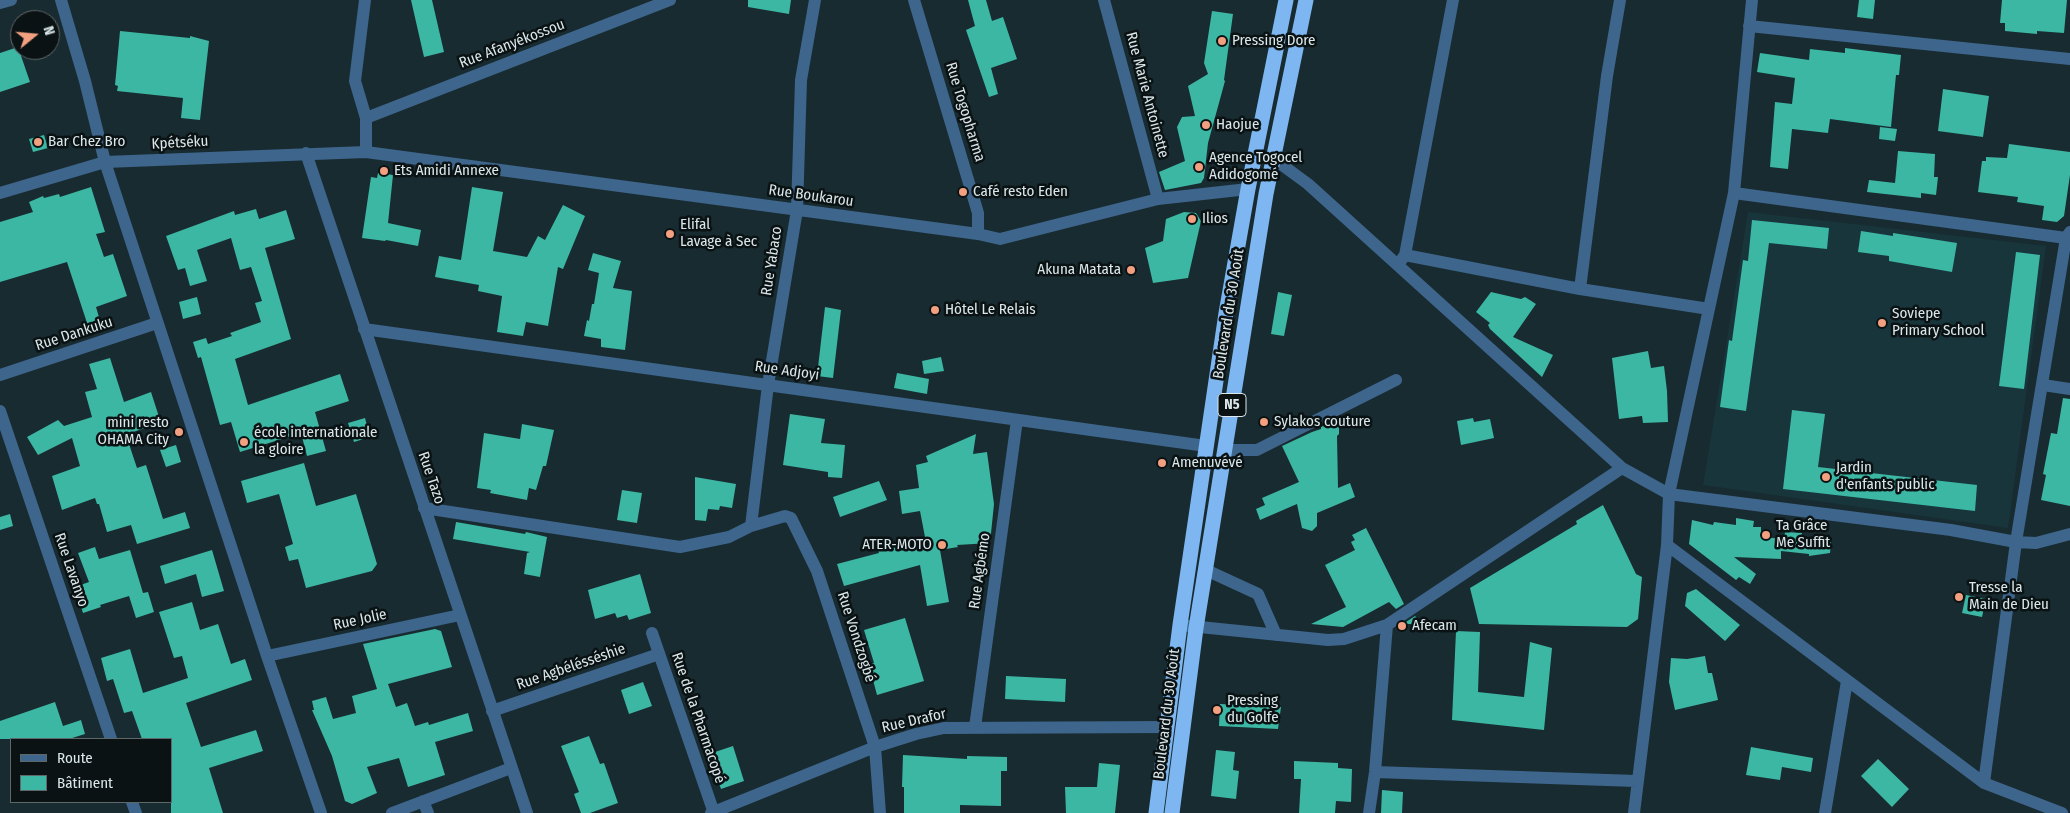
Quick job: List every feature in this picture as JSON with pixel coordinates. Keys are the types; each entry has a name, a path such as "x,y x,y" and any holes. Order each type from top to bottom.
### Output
{"highway":[{"name":"Boulevard du 30 Août","path":"1156,813 1180,625 1206,446 1248,189 1286,0"},
{"name":"Boulevard du 30 Août","path":"1172,813 1196,628 1266,194 1306,0"},
{"path":"1256,156 1274,159"},
{"path":"1248,189 1266,194"}],"street":[{"path":"0,3 10,0"},
{"path":"61,0 85,81 105,162 267,656 321,813"},
{"path":"365,0 355,81 366,118 366,152"},
{"name":"Rue Afanyékossou","path":"366,118 670,0"},
{"name":"Rue Yabaco","path":"751,526 768,385 797,210 801,80 815,0"},
{"name":"Rue Togopharma","path":"914,0 978,213 978,234"},
{"name":"Rue Marie Antoinette","path":"1104,0 1158,199"},
{"path":"1398,267 1404,255 1453,0"},
{"path":"1580,289 1606,76 1620,0"},
{"path":"1634,813 1636,781 1667,545 1669,494 1734,193 1752,0"},
{"path":"1749,26 2070,59"},
{"name":"Kpétséku","path":"0,193 105,162 366,152"},
{"name":"Rue Boukarou","path":"366,152 978,234 1000,239 1158,199 1248,189"},
{"name":"Rue Tazo","path":"306,153 527,813"},
{"path":"1274,159 1308,184 1622,468 1669,494 1951,530 2036,544 2070,534"},
{"path":"1734,193 2068,235 2016,542 1984,783"},
{"path":"1404,255 1580,289 1708,309"},
{"name":"Rue Dankuku","path":"0,375 157,323"},
{"name":"Rue Adjoyi","path":"364,329 1206,446"},
{"path":"1225,450 1257,450 1396,380"},
{"path":"2043,385 2070,389"},
{"name":"Rue Lavanyo","path":"0,411 111,738"},
{"name":"Rue Agbémo","path":"975,727 1017,420"},
{"path":"1180,625 1328,640 1344,639 1387,625 1622,468"},
{"path":"424,508 680,546 729,537 751,526"},
{"name":"Rue Vondzogbé","path":"751,526 785,516 792,518 817,571 875,747 880,813"},
{"path":"1667,545 1984,783 2062,813"},
{"path":"1206,570 1258,594 1276,635"},
{"name":"Rue Jolie","path":"267,656 460,615"},
{"path":"1369,813 1375,772 1387,625"},
{"name":"Rue de la Pharmacopé","path":"652,633 713,813"},
{"name":"Rue Agbélésséshie","path":"492,712 660,654"},
{"path":"1825,813 1847,681"},
{"name":"Rue Drafor","path":"713,813 875,747 916,734 944,728 1168,727"},
{"path":"392,813 426,807 511,768"},
{"path":"1375,772 1636,781"}],"shaded area":[{"path":"1748,212 2046,246 2008,528 1703,485"}],"building":[{"path":"411,0 432,0 444,52 424,57"},
{"path":"748,0 791,0 789,14 748,7"},
{"path":"968,0 986,0 992,21 1003,17 1017,59 991,68 998,94 989,97 966,30 975,26"},
{"path":"1859,0 1875,0 1873,19 1857,17"},
{"path":"2002,0 2067,0 2064,33 2037,31 2037,34 2005,31 2005,23 2000,23"},
{"path":"1212,11 1233,14 1225,81 1208,143 1204,178 1201,183 1165,190 1159,172 1185,161 1177,127 1182,117 1195,116 1188,86 1208,74 1204,63"},
{"path":"120,31 190,38 190,36 209,41 200,120 181,118 183,98 117,91 118,86 115,85"},
{"path":"1845,48 1901,55 1899,75 1896,75 1891,127 1830,119 1828,133 1792,129 1788,169 1770,167 1775,102 1792,104 1795,78 1757,72 1760,53 1809,60 1810,49 1845,53"},
{"path":"10,50 10,60 22,60 30,82 0,92 0,53"},
{"path":"1943,89 1989,96 1983,137 1938,131"},
{"path":"1880,127 1897,129 1895,141 1879,139"},
{"path":"44,135 48,148 33,152 29,139"},
{"path":"2009,144 2070,152 2070,175 2064,216 2057,222 2042,220 2044,206 2017,202 2018,197 1978,192 1982,161 1986,161 1986,157 2007,158"},
{"path":"1898,151 1935,154 1934,177 1938,177 1936,195 1921,193 1921,198 1867,192 1869,180 1895,183"},
{"path":"378,173 393,175 388,223 421,230 418,246 362,238 371,177 377,178"},
{"path":"91,187 105,232 96,234 104,257 113,254 127,296 96,307 101,324 89,329 67,262 0,282 0,222 33,212 29,202 43,196 44,198 59,194 60,197"},
{"path":"472,187 503,192 493,251 527,257 538,236 545,240 563,205 585,216 563,269 558,267 548,326 526,322 523,336 497,332 502,296 478,291 479,285 435,277 439,256 461,260"},
{"path":"256,209 259,219 286,210 295,239 265,248 291,339 235,359 248,405 340,374 349,401 315,412 326,451 307,456 301,433 240,452 231,422 220,425 201,357 198,358 193,342 206,338 208,344 232,336 230,333 261,322 255,303 262,301 251,267 240,270 231,238 197,250 207,281 190,286 185,268 178,270 166,236 234,211 235,215"},
{"path":"1184,212 1196,213 1201,221 1188,278 1153,283 1145,248 1163,241 1166,219"},
{"path":"1752,220 1829,228 1827,249 1769,243 1746,411 1720,407 1729,340 1732,341 1743,260 1748,261"},
{"path":"1861,231 1893,236 1893,233 1957,243 1952,272 1889,261 1889,256 1858,252"},
{"path":"2016,252 2040,255 2024,389 1999,386"},
{"path":"593,253 621,261 613,288 632,291 625,350 601,347 601,339 584,336 592,304 594,304 599,273 588,270"},
{"path":"1278,292 1292,295 1284,336 1271,334"},
{"path":"1491,292 1521,299 1525,297 1536,304 1513,337 1553,355 1542,377 1490,329 1488,325 1490,323 1476,312"},
{"path":"197,297 201,314 183,319 179,302"},
{"path":"825,307 841,310 833,378 817,376"},
{"path":"1648,351 1651,368 1664,366 1668,422 1643,423 1642,416 1619,419 1612,358"},
{"path":"941,357 944,371 924,374 922,361"},
{"path":"110,358 124,402 151,392 161,423 133,432 134,436 127,438 137,468 146,465 163,519 185,512 190,528 137,544 131,525 107,532 99,504 97,504 95,498 62,510 52,476 80,466 72,438 38,455 27,437 58,420 64,426 92,417 85,392 97,389 89,364"},
{"path":"897,373 929,379 927,394 894,388"},
{"path":"2063,398 2070,399 2070,506 2041,500 2046,475 2043,474 2051,433 2057,434"},
{"path":"1792,410 1825,414 1818,467 1977,485 1975,511 1783,489"},
{"path":"790,414 825,419 821,443 845,445 842,478 828,477 828,472 783,465"},
{"path":"365,418 370,437 354,442 348,423"},
{"path":"1339,418 1339,434 1337,436 1338,488 1350,483 1355,497 1317,513 1317,526 1312,531 1302,528 1297,504 1260,520 1256,509 1265,505 1262,498 1299,482 1282,446 1321,429 1321,427"},
{"path":"1473,418 1474,422 1490,419 1494,438 1461,445 1457,421"},
{"path":"522,424 554,430 546,466 543,466 536,490 529,488 527,500 490,493 491,490 477,488 484,433 520,439"},
{"path":"976,434 973,454 987,452 994,504 990,543 957,545 958,547 940,550 949,602 927,606 920,565 844,586 837,564 879,553 878,550 925,537 920,511 902,514 899,491 919,488 916,465 928,462 926,456"},
{"path":"176,445 181,462 166,467 160,450"},
{"path":"304,463 316,506 356,494 377,564 372,571 306,588 298,559 289,561 285,547 293,544 279,494 247,503 241,481"},
{"path":"695,477 736,484 732,508 720,506 719,510 708,509 706,521 695,520"},
{"path":"879,481 887,500 840,517 833,497"},
{"path":"622,490 642,493 637,523 617,520"},
{"path":"1603,505 1636,574 1642,577 1638,619 1627,627 1479,624 1470,588 1577,524 1576,521"},
{"path":"10,514 13,526 0,530 0,517"},
{"path":"1736,518 1754,521 1753,527 1761,527 1761,537 1784,539 1785,532 1802,533 1801,538 1831,542 1830,553 1809,556 1809,554 1781,551 1781,559 1734,557 1756,574 1750,584 1739,577 1736,580 1689,544 1692,520 1713,525 1714,522 1736,525"},
{"path":"456,522 525,534 526,532 547,537 540,577 524,574 527,553 530,552 453,539"},
{"path":"1366,528 1404,604 1396,609 1389,602 1343,627 1311,624 1346,607 1325,565 1355,550 1351,542 1355,540 1352,535"},
{"path":"95,547 99,559 130,550 143,593 148,592 154,612 136,618 129,596 100,605 101,607 83,613 75,587 89,582 78,553"},
{"path":"212,550 224,591 202,597 196,574 165,584 160,566"},
{"path":"640,574 651,613 629,620 627,615 617,618 615,613 595,619 588,590"},
{"path":"1696,589 1740,625 1725,641 1685,606 1687,593"},
{"path":"1966,595 1986,599 1982,617 1962,613"},
{"path":"192,602 200,630 218,624 231,664 245,659 252,680 186,703 201,747 256,730 263,751 209,768 223,813 171,813 172,738 142,738 132,711 124,713 113,679 107,681 101,658 130,649 143,693 188,678 182,656 174,658 159,612"},
{"path":"1415,616 1423,625 1415,625 1413,627 1411,624 1403,624"},
{"path":"905,618 924,681 877,695 869,665 874,663 864,630"},
{"path":"435,629 441,631 452,667 388,684 396,707 407,703 415,726 428,722 429,725 468,713 473,731 435,742 445,775 408,787 399,758 367,767 377,793 352,804 345,801 332,756 312,710 314,710 312,701 326,697 333,719 356,713 352,696 377,689 363,644"},
{"path":"1456,631 1480,632 1478,692 1524,697 1530,642 1552,648 1544,730 1452,720"},
{"path":"1705,656 1708,673 1712,673 1718,700 1675,710 1669,682 1671,658 1687,659"},
{"path":"1006,676 1066,679 1065,702 1005,699"},
{"path":"643,682 652,706 629,714 621,690"},
{"path":"55,702 63,726 81,720 85,734 72,738 0,739 0,721"},
{"path":"1220,704 1281,707 1278,729 1219,726"},
{"path":"589,736 600,764 604,763 618,803 590,813 581,813 574,794 579,792 561,746"},
{"path":"733,746 744,781 721,789 709,754"},
{"path":"1751,747 1813,758 1811,772 1782,767 1780,780 1746,775"},
{"path":"1216,750 1235,752 1233,770 1239,771 1236,799 1211,796"},
{"path":"903,755 967,759 967,756 1007,757 1007,771 1001,771 1001,806 960,805 960,813 904,813 904,787 902,787"},
{"path":"1878,759 1909,789 1892,807 1861,776"},
{"path":"1294,761 1338,763 1338,768 1352,769 1351,802 1336,801 1335,813 1299,813 1301,779 1294,779"},
{"path":"1099,763 1120,765 1115,813 1066,813 1065,787 1097,787"},
{"path":"1382,790 1403,792 1402,813 1381,813"}],"place":[{"name":"Pressing Dore","path":"1222,41"},
{"name":"Haojue","path":"1206,125"},
{"name":"Bar Chez Bro","path":"38,142"},
{"name":"Agence Togocel Adidogomé","path":"1199,167"},
{"name":"Ets Amidi Annexe","path":"384,171"},
{"name":"Café resto Eden","path":"963,192"},
{"name":"Ilios","path":"1192,219"},
{"name":"Elifal Lavage à Sec","path":"670,234"},
{"name":"Akuna Matata","path":"1131,270"},
{"name":"Hôtel Le Relais","path":"935,310"},
{"name":"Soviepe Primary School","path":"1882,323"},
{"name":"Sylakos couture","path":"1264,422"},
{"name":"mini resto OHAMA City","path":"179,432"},
{"name":"école internationale la gloire","path":"244,442"},
{"name":"Amenuvévé","path":"1162,463"},
{"name":"Jardin d'enfants public","path":"1826,477"},
{"name":"Ta Grâce Me Suffit","path":"1766,535"},
{"name":"ATER-MOTO","path":"942,545"},
{"name":"Tresse la Main de Dieu","path":"1959,597"},
{"name":"Afecam","path":"1402,626"},
{"name":"Pressing du Golfe","path":"1217,710"}]}
